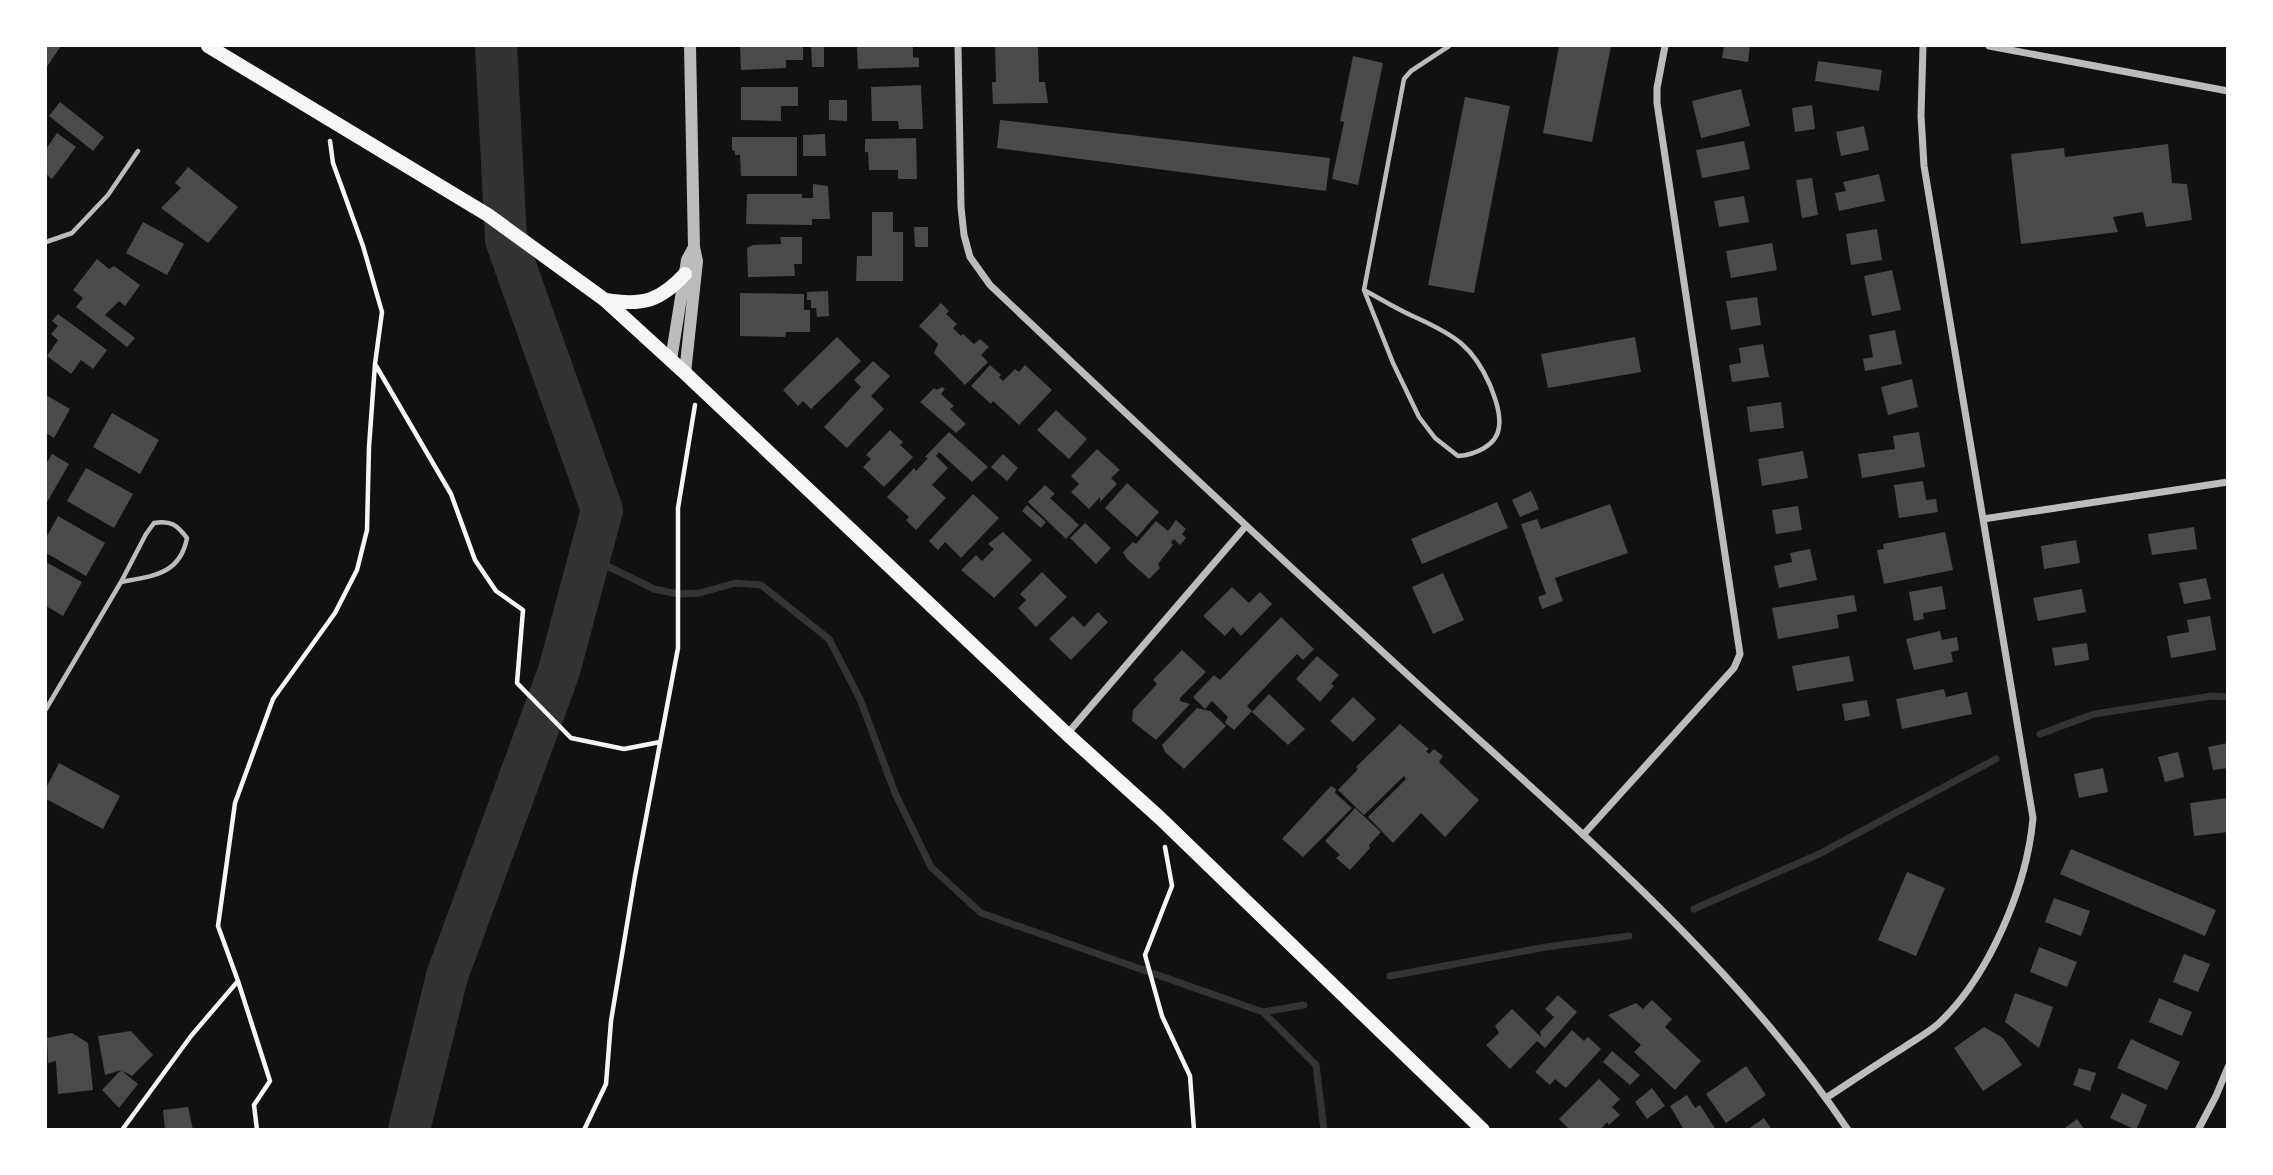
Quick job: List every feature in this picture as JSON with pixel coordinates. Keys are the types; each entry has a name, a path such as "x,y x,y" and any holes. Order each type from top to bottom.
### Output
{"main road":[{"path":"208,46 488,215 605,300 1160,818 1483,1129"},
{"path":"605,300 628,304 646,302 673,286 685,274"}],"street":[{"path":"685,373 697,261 694,247 690,46"},
{"path":"958,46 962,217 970,257 980,273 1245,527 1583,835 1712,962 1774,1031 1848,1129"},
{"path":"1583,835 1734,668 1740,654 1657,103 1665,46"},
{"path":"1826,1098 1937,1026 1961,1000 1990,955 2025,869 2033,818 1924,166 1921,116 1923,46"},
{"path":"1989,46 2228,91"},
{"path":"671,360 687,260 694,247"},
{"path":"1983,519 2228,482"},
{"path":"1067,734 1245,527"},
{"path":"2198,1129 2217,1096 2228,1067"}],"lane":[{"path":"1363,290 1454,335 1468,348 1483,369 1497,402 1499,429 1497,436 1485,447 1469,455 1458,456 1434,438 1419,417 1393,363 1363,290 1404,79 1411,71 1449,46"},
{"path":"46,242 72,233 108,195 138,151"},
{"path":"46,709 121,582 145,534 154,523 167,521 178,526 187,538 178,562 165,571 121,582"}],"path":[{"path":"257,1129 254,1105 270,1081 218,926 235,803 273,699 335,612 357,570 367,530 369,447 382,312 363,246 333,163 327,116"},
{"path":"375,364 452,494 475,559 496,592 523,610 517,683 571,738 624,749 660,742"},
{"path":"584,1129 606,1084 613,1007 678,648 678,508 699,387"},
{"path":"1160,818 1172,886 1145,955 1162,1016 1190,1076 1194,1129"},
{"path":"122,1129 191,1035 238,981"}],"building":[{"path":"46,46 61,46 46,68"},
{"path":"740,46 803,46 803,60 786,60 786,68 741,70"},
{"path":"811,46 824,46 824,67 812,67"},
{"path":"913,46 913,57 919,58 919,67 858,69 857,47"},
{"path":"995,46 1038,46 1039,82 1045,82 1048,103 993,104 992,82 996,82"},
{"path":"1559,46 1611,46 1592,142 1543,133"},
{"path":"1724,46 1750,46 1748,62 1722,58"},
{"path":"1353,56 1383,63 1358,185 1332,179 1344,122 1340,121"},
{"path":"1818,61 1882,70 1879,91 1815,81"},
{"path":"921,85 923,129 899,129 898,121 872,121 871,87"},
{"path":"741,87 798,87 798,106 781,106 781,121 741,120"},
{"path":"1741,89 1750,126 1701,138 1692,101"},
{"path":"1465,97 1510,106 1474,293 1428,285"},
{"path":"829,100 847,100 847,121 829,120"},
{"path":"60,102 104,137 93,151 49,116"},
{"path":"1812,105 1815,129 1795,132 1792,108"},
{"path":"1000,120 1330,158 1326,191 997,148"},
{"path":"1864,126 1869,150 1841,156 1836,132"},
{"path":"57,133 76,147 52,179 46,174 46,149"},
{"path":"825,134 826,156 803,156 803,135"},
{"path":"732,137 797,137 797,176 741,176 740,155 735,155 732,150"},
{"path":"916,138 917,179 898,179 898,170 869,170 865,139"},
{"path":"1744,141 1750,169 1702,178 1696,150"},
{"path":"2168,144 2172,183 2187,184 2192,220 2146,227 2143,212 2113,217 2118,232 2021,244 2011,154 2064,148 2065,157"},
{"path":"188,167 238,207 208,243 161,208 181,188 175,183"},
{"path":"1879,174 1885,201 1839,211 1835,193 1846,191 1843,182"},
{"path":"1812,178 1818,215 1802,218 1796,180"},
{"path":"813,184 828,186 830,219 812,219 812,225 746,224 747,194 802,194 802,198 813,198"},
{"path":"1744,196 1749,222 1719,227 1714,201"},
{"path":"872,212 893,212 893,232 903,232 903,281 856,281 857,256 872,256"},
{"path":"143,222 184,244 167,275 126,253"},
{"path":"914,227 928,227 928,247 915,247"},
{"path":"1877,229 1882,260 1851,265 1846,234"},
{"path":"780,237 802,237 802,264 794,264 795,276 748,277 747,248 753,245 781,244"},
{"path":"1772,243 1777,270 1731,278 1726,251"},
{"path":"97,259 109,269 114,266 140,285 125,306 119,301 105,315 135,338 127,347 76,307 83,298 73,290"},
{"path":"1892,270 1901,310 1872,316 1864,276"},
{"path":"828,291 829,316 817,317 816,308 811,308 811,300 807,300 807,292"},
{"path":"740,293 804,294 804,310 810,310 810,332 786,332 785,337 740,336"},
{"path":"1757,297 1761,325 1731,330 1726,301"},
{"path":"941,303 949,311 946,314 957,324 953,328 961,336 963,334 974,344 980,339 989,347 981,355 988,362 965,385 934,353 938,344 919,326"},
{"path":"58,314 107,350 93,369 81,360 71,374 47,356 58,340 51,334 58,326 52,321"},
{"path":"1895,330 1902,364 1865,371 1863,359 1873,357 1869,335"},
{"path":"837,337 861,361 811,409 803,401 798,406 783,390"},
{"path":"1635,337 1641,372 1548,388 1541,354"},
{"path":"1763,344 1769,377 1732,382 1729,365 1741,363 1739,348"},
{"path":"873,361 890,376 871,396 884,409 847,448 824,427 861,387 854,380"},
{"path":"990,365 1001,375 999,377 1003,381 1015,369 1019,372 1025,365 1052,390 1019,425 993,401 991,404 971,386"},
{"path":"1912,379 1918,407 1888,415 1881,387"},
{"path":"942,387 945,389 941,394 954,406 950,409 966,424 956,433 920,402 934,388 937,390"},
{"path":"46,395 70,409 54,438 46,433"},
{"path":"1781,402 1784,428 1750,432 1747,407"},
{"path":"1056,410 1087,439 1069,459 1037,430"},
{"path":"112,413 159,440 140,474 93,447"},
{"path":"890,430 903,442 900,445 913,457 884,487 863,467 871,459 866,455"},
{"path":"949,432 988,467 972,482 939,452 936,456 948,468 932,485 946,498 916,530 906,520 909,517 887,497 914,468 916,471 928,458 925,457"},
{"path":"1919,432 1925,467 1862,478 1858,454 1895,449 1893,436"},
{"path":"1097,449 1120,470 1111,478 1117,484 1100,502 1100,497 1089,509 1071,492 1079,484 1071,476"},
{"path":"1803,451 1808,478 1762,486 1758,459"},
{"path":"52,454 69,464 46,504 46,464"},
{"path":"1003,454 1018,468 1007,481 991,467"},
{"path":"86,468 133,494 114,528 67,501"},
{"path":"1923,481 1926,500 1936,499 1938,512 1899,518 1894,485"},
{"path":"1127,483 1159,512 1137,537 1105,508"},
{"path":"1045,485 1055,494 1050,498 1079,525 1066,539 1028,502"},
{"path":"1531,491 1539,509 1520,517 1512,500"},
{"path":"973,494 999,518 961,558 945,542 938,550 929,541"},
{"path":"1497,502 1508,528 1422,564 1411,539"},
{"path":"1610,504 1628,553 1555,578 1563,601 1542,609 1538,597 1546,594 1521,524 1537,519 1541,529"},
{"path":"1027,505 1046,522 1041,528 1022,511"},
{"path":"1798,506 1802,530 1776,534 1772,510"},
{"path":"58,516 105,543 86,576 46,553 46,538"},
{"path":"1176,520 1186,529 1182,534 1186,538 1180,545 1174,539 1171,542 1173,545 1158,564 1160,568 1149,579 1123,552 1133,542 1136,544 1156,521 1168,531"},
{"path":"1085,523 1111,548 1096,564 1070,538"},
{"path":"2194,527 2197,549 2152,555 2148,534"},
{"path":"1003,532 1032,560 994,598 961,570 976,555 982,561 994,549 988,544"},
{"path":"1945,532 1953,570 1884,584 1877,550 1884,549 1883,544"},
{"path":"2076,540 2080,563 2044,569 2041,546"},
{"path":"1810,549 1817,580 1779,588 1774,566 1792,562 1790,553"},
{"path":"46,562 82,582 63,616 46,606"},
{"path":"1042,572 1067,597 1036,627 1018,608 1026,600 1020,594"},
{"path":"1443,573 1464,620 1433,634 1412,587"},
{"path":"2206,578 2211,599 2184,604 2179,583"},
{"path":"1942,586 1946,609 1923,613 1924,619 1914,621 1909,592"},
{"path":"1232,587 1249,603 1260,592 1272,604 1241,636 1233,627 1225,636 1203,616"},
{"path":"2082,589 2086,612 2038,621 2033,598"},
{"path":"1854,595 1857,611 1837,615 1839,628 1778,639 1772,608"},
{"path":"1098,612 1108,622 1071,660 1049,639 1073,616 1084,627"},
{"path":"2210,616 2216,650 2171,658 2167,636 2189,632 2187,620"},
{"path":"1281,617 1314,649 1303,660 1297,654 1247,706 1252,711 1234,730 1225,723 1228,717 1212,701 1205,709 1193,697 1214,675 1220,680"},
{"path":"1940,631 1942,640 1957,637 1959,650 1951,652 1953,662 1914,670 1906,639"},
{"path":"2087,643 2089,660 2055,666 2052,648"},
{"path":"1182,650 1206,672 1180,698 1180,701 1190,704 1156,740 1132,721 1133,710 1157,684 1153,680"},
{"path":"1317,656 1339,675 1331,684 1334,686 1320,702 1296,679"},
{"path":"1849,656 1854,681 1797,691 1792,666"},
{"path":"1944,689 1946,697 1967,692 1972,714 1902,729 1896,699"},
{"path":"1269,694 1305,729 1288,745 1252,712"},
{"path":"1353,697 1376,719 1353,742 1330,721"},
{"path":"1867,700 1870,716 1845,721 1842,704"},
{"path":"1197,708 1210,711 1226,726 1184,769 1165,752 1162,745"},
{"path":"1400,724 1429,749 1426,751 1429,754 1434,749 1443,756 1439,762 1479,800 1445,837 1421,813 1393,843 1368,817 1406,779 1404,776 1364,815 1338,790 1358,769 1356,767"},
{"path":"2228,743 2228,768 2213,770 2208,747"},
{"path":"2178,752 2184,777 2165,782 2158,757"},
{"path":"59,763 120,796 103,829 46,799 46,788"},
{"path":"2103,768 2108,792 2079,798 2074,774"},
{"path":"1331,786 1352,808 1303,857 1282,839"},
{"path":"2228,798 2228,832 2194,836 2190,803"},
{"path":"1355,808 1381,832 1350,870 1336,858 1340,855 1325,841"},
{"path":"2071,849 2216,910 2205,936 2060,874"},
{"path":"1907,872 1945,888 1916,956 1878,940"},
{"path":"2054,898 2090,911 2081,936 2045,922"},
{"path":"2039,947 2077,962 2067,987 2030,972"},
{"path":"2184,954 2210,964 2198,992 2173,982"},
{"path":"2015,993 2053,1007 2039,1048 2005,1022"},
{"path":"1558,995 1577,1012 1545,1048 1537,1041 1510,1069 1486,1045 1499,1033 1495,1026 1512,1009 1541,1037 1540,1032 1554,1017 1545,1009"},
{"path":"2159,998 2192,1012 2182,1036 2149,1022"},
{"path":"1652,1000 1672,1019 1665,1027 1701,1061 1675,1090 1634,1052 1641,1045 1608,1015 1636,1003 1643,1009"},
{"path":"1984,1027 2003,1038 2022,1065 1983,1091 1954,1048"},
{"path":"1572,1030 1584,1041 1588,1037 1601,1049 1566,1088 1555,1079 1550,1085 1535,1072"},
{"path":"131,1031 153,1055 132,1076 121,1070 105,1075 98,1036"},
{"path":"72,1033 88,1043 93,1090 58,1094 56,1061 48,1063 47,1038"},
{"path":"2131,1039 2180,1062 2167,1090 2117,1068"},
{"path":"1612,1051 1640,1075 1630,1085 1603,1062"},
{"path":"1746,1066 1766,1095 1726,1123 1706,1094"},
{"path":"2079,1068 2096,1073 2090,1091 2073,1085"},
{"path":"121,1070 138,1084 119,1108 102,1090"},
{"path":"1599,1079 1620,1099 1612,1107 1620,1115 1609,1125 1607,1122 1600,1130 1570,1130 1559,1119"},
{"path":"1652,1088 1665,1106 1647,1119 1635,1102"},
{"path":"2122,1093 2147,1105 2136,1130 2110,1118"},
{"path":"1687,1095 1695,1108 1700,1105 1716,1130 1684,1130 1670,1106"},
{"path":"188,1107 193,1130 165,1130 163,1110"},
{"path":"1764,1118 1772,1130 1747,1130"},
{"path":"2077,1119 2085,1130 2062,1130"}],"waterway":[{"path":"409,1130 447,976 559,671 602,510 506,240 496,46"},
{"path":"589,557 654,589 678,594 700,593 735,583 761,585 829,639 860,699 895,793 931,867 981,913 1263,1012 1316,1065 1324,1130"},
{"path":"2040,734 2094,714 2212,696 2228,697"},
{"path":"1694,909 1819,854 1996,759"},
{"path":"1390,976 1546,947 1629,936"},
{"path":"1263,1012 1304,1005"}]}
